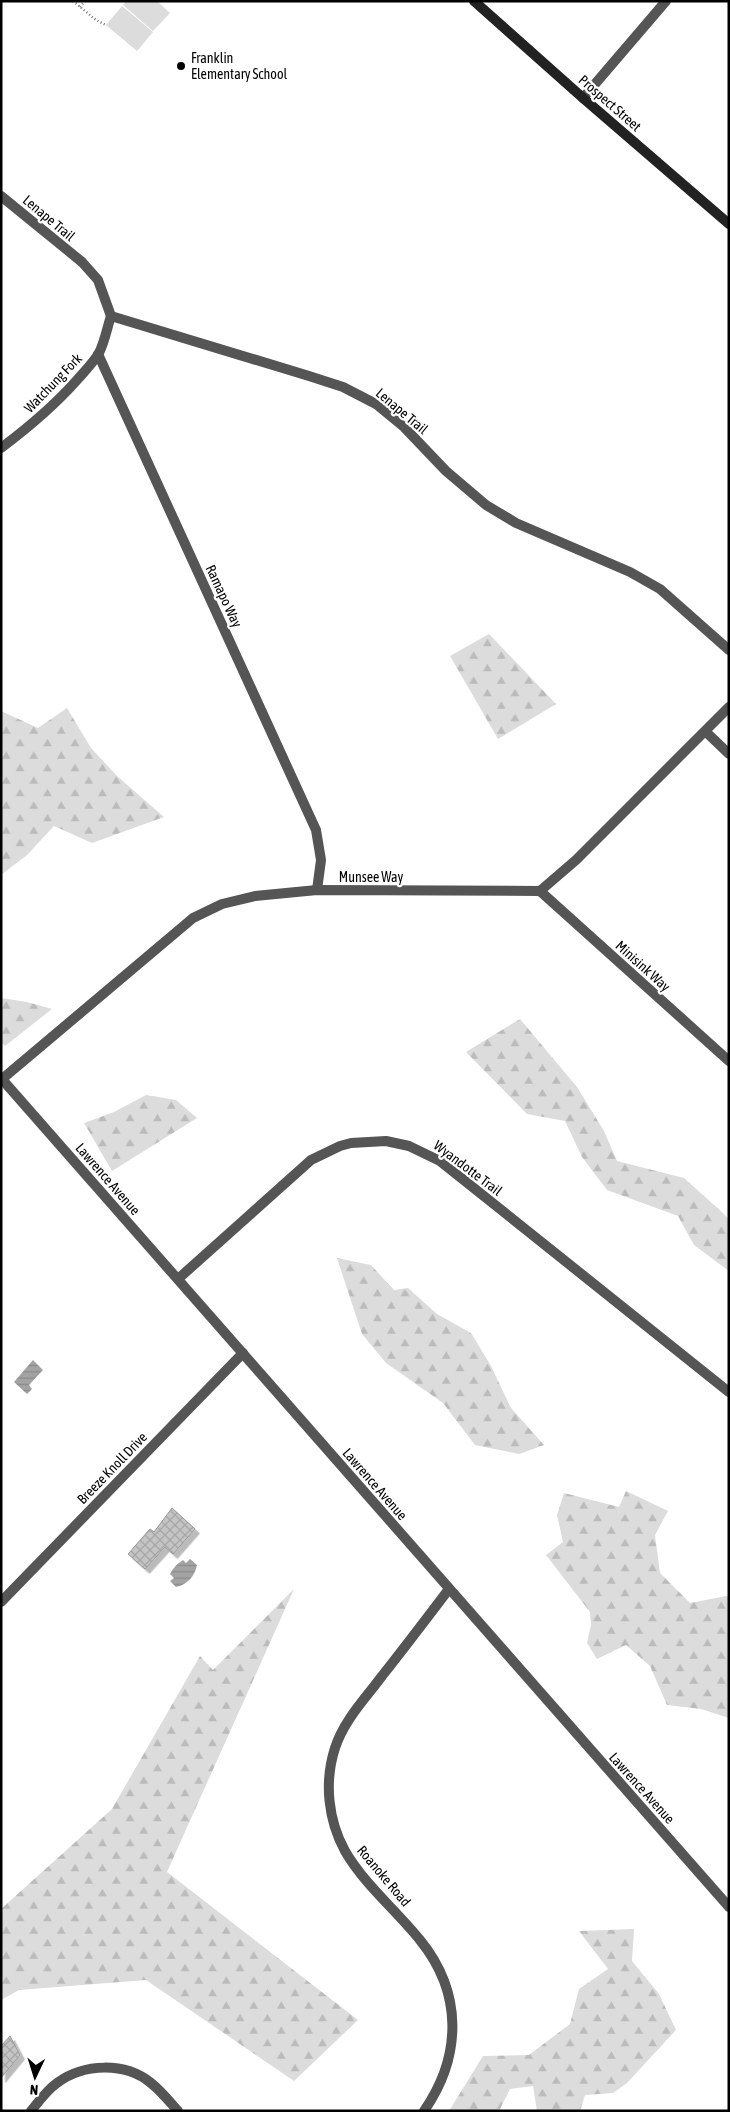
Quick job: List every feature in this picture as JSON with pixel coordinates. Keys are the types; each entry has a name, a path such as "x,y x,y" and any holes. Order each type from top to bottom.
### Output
{"street":[{"name":"Prospect Street","path":"474,1 729,224"},
{"path":"583,98 666,1"},
{"name":"Lenape Trail","path":"1,196 82,262 98,280 105,296 110,316 310,376 343,387 376,404 404,427 446,471 486,505 523,527 630,572 660,589 729,650"},
{"path":"98,354 104,340 110,316"},
{"name":"Watchung Fork","path":"1,448 32,425 62,398 98,354"},
{"name":"Ramapo Way","path":"98,354 316,830 321,860 317,890"},
{"path":"540,891 576,860 729,707"},
{"path":"706,732 729,754"},
{"name":"Munsee Way","path":"2,1079 192,918 222,904 255,896 317,890 540,891"},
{"name":"Minisink Way","path":"540,891 729,1061"},
{"name":"Lawrence Avenue","path":"2,1079 729,1907"},
{"name":"Wyandotte Trail","path":"178,1278 318,1156 351,1143 374,1140 401,1144 430,1155 440,1161 729,1392"},
{"name":"Breeze Knoll Drive","path":"1,1602 243,1353"},
{"name":"Roanoke Road","path":"424,2111 440,2085 449,2059 453,2024 447,1990 437,1964 421,1941 358,1870 346,1852 332,1814 329,1787 336,1747 348,1721 449,1590"},
{"path":"31,2111 56,2083 71,2074 86,2069 103,2067 135,2074 150,2082 178,2111"}],"path":[{"path":"73,1 106,25"},
{"path":"80,7 85,1"}],"green space":[{"path":"126,1 157,1 170,13 153,31 123,5"},
{"path":"122,6 153,32 137,51 106,25"},
{"path":"489,634 556,704 498,739 450,656"},
{"path":"67,708 91,748 117,776 164,817 92,843 54,826 27,855 1,875 1,711 38,728"},
{"path":"1,998 27,1002 52,1009 5,1046 1,1042"},
{"path":"520,1019 577,1087 604,1131 617,1161 684,1178 729,1220 729,1271 694,1245 678,1216 607,1190 582,1157 565,1121 527,1114 466,1052"},
{"path":"146,1095 176,1100 197,1118 112,1171 84,1123 114,1112"},
{"path":"337,1258 371,1265 394,1290 408,1288 437,1314 471,1333 491,1366 511,1408 544,1445 519,1454 475,1445 443,1403 386,1363 362,1334"},
{"path":"626,1491 668,1511 655,1535 660,1573 690,1603 729,1597 729,1718 701,1709 667,1705 650,1666 626,1645 597,1659 587,1643 591,1625 590,1612 546,1555 563,1542 557,1515 564,1493 619,1507"},
{"path":"294,1589 167,1872 358,2020 294,2081 146,1980 19,1990 1,2000 1,1909 112,1809 200,1656 213,1670"},
{"path":"634,1929 632,1961 659,1994 676,2030 627,2083 613,2093 585,2095 580,2111 537,2111 533,2086 510,2089 499,2111 449,2111 483,2056 529,2055 570,2024 579,1989 608,1969 579,1931"}],"shaded area":[{"path":"33,1360 43,1370 29,1385 32,1389 27,1394 14,1382"},
{"path":"190,1559 197,1565 194,1573 187,1582 176,1587 170,1581 174,1578 170,1574 183,1560 186,1563"}],"building":[{"path":"172,1508 195,1529 173,1554 165,1547 145,1569 128,1554 150,1529 154,1532"},
{"path":"10,2036 20,2055 1,2078 1,2046"}],"place":[{"name":"Franklin Elementary School","path":"181,66"}]}
